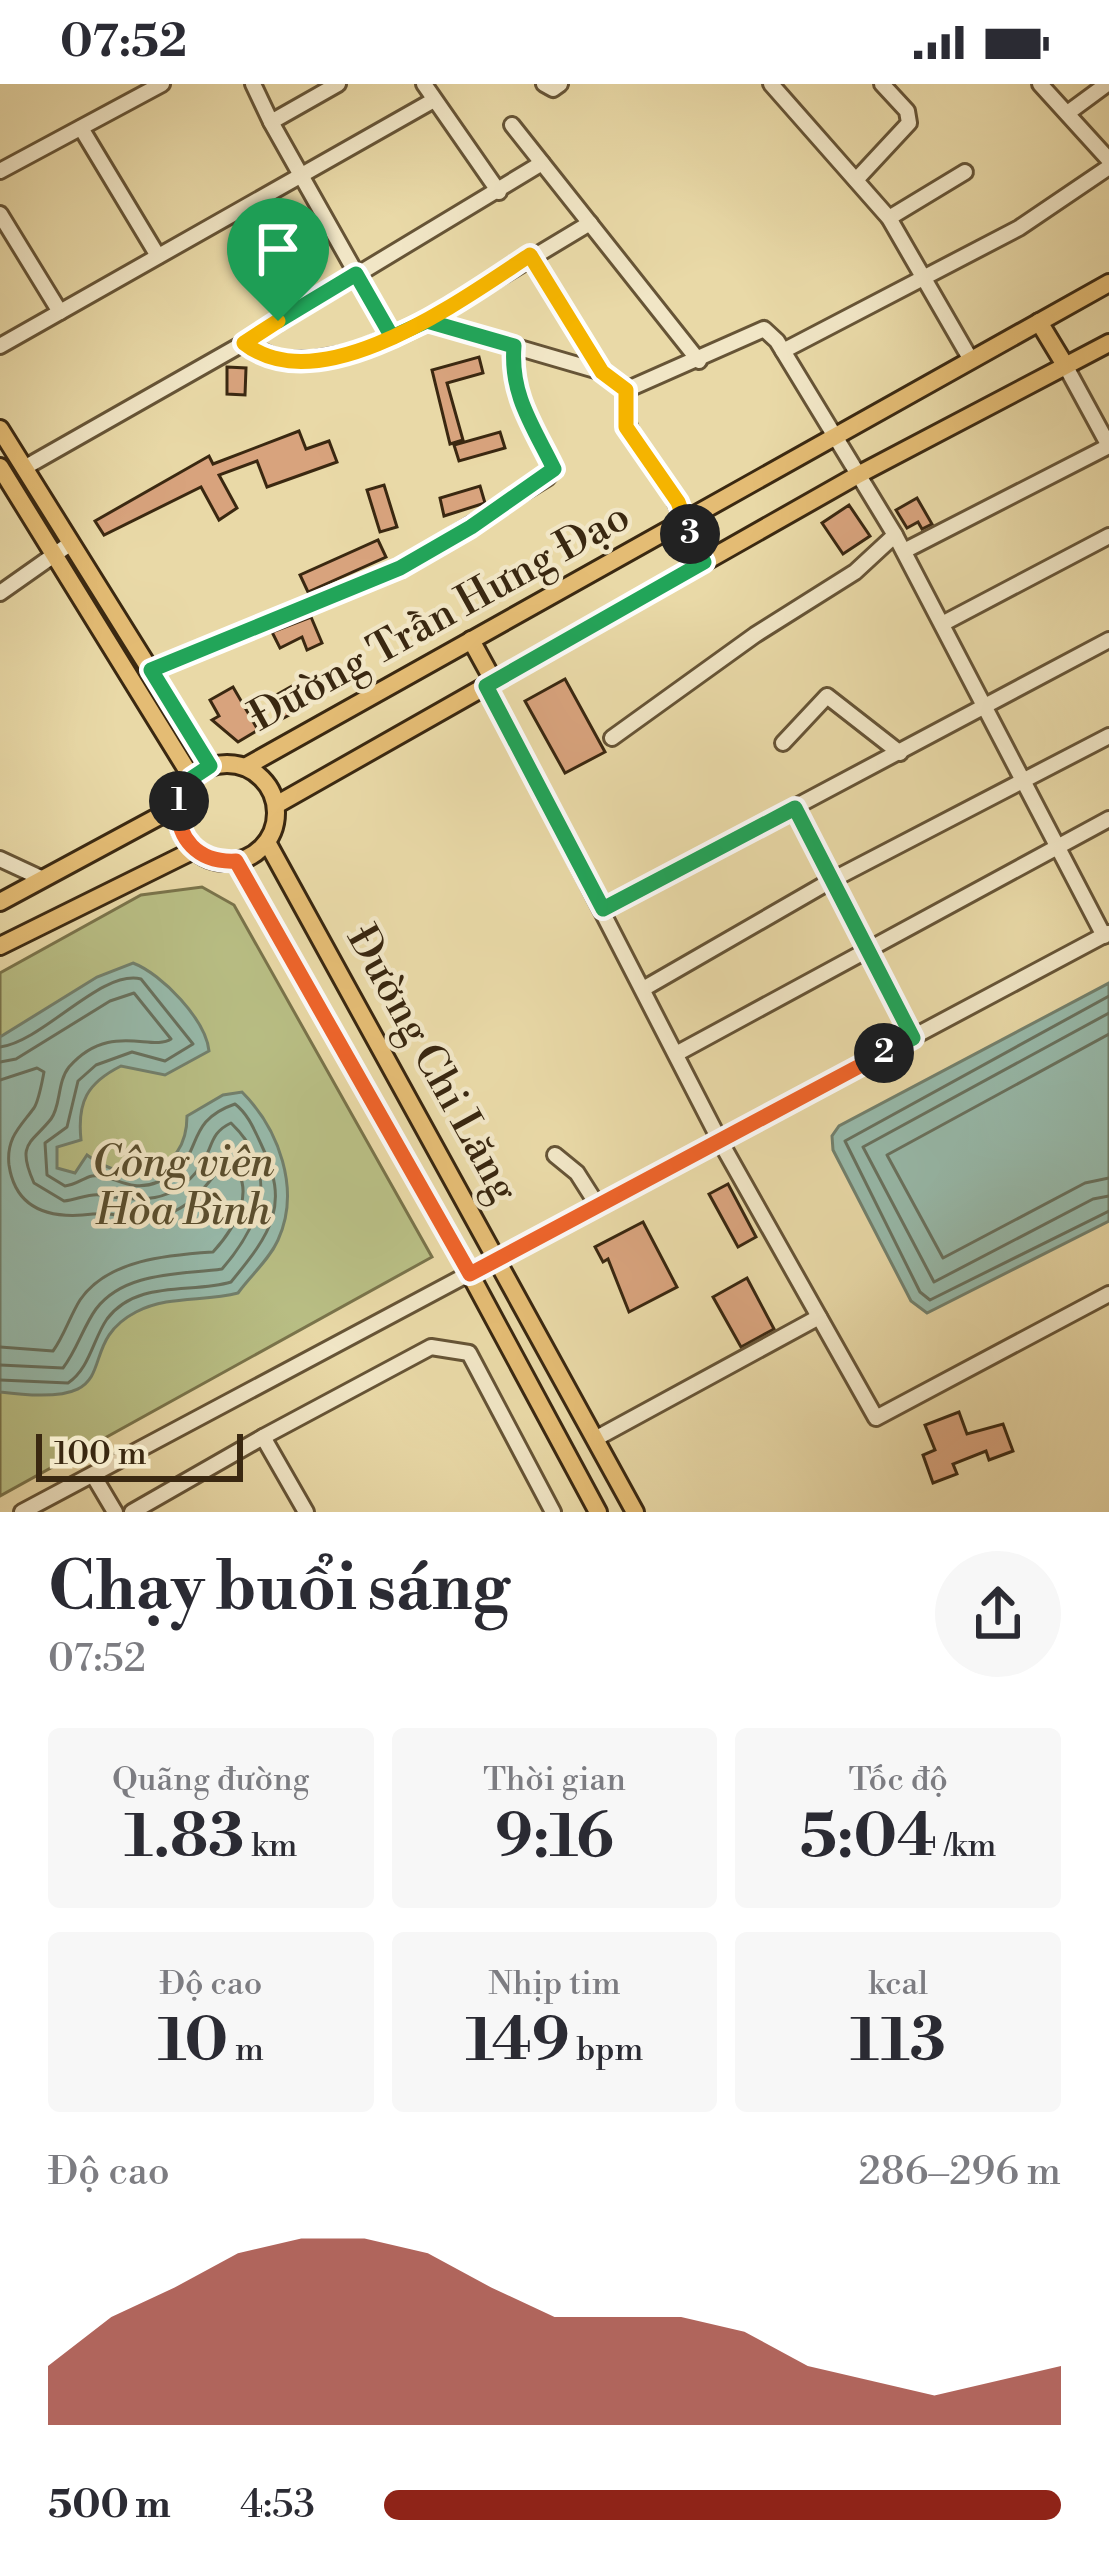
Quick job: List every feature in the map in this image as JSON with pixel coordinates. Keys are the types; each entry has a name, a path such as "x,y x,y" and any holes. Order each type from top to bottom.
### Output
{"main road":[{"name":"Đường Trần Hưng Đạo","path":"245,767 1109,284"},
{"path":"1039,322 1065,365"},
{"name":"Đường Trần Hưng Đạo","path":"276,805 856,476 1109,343"},
{"path":"0,429 210,766"},
{"path":"0,467 192,778"},
{"path":"683,521 704,562"},
{"path":"471,640 490,684"},
{"path":"210,766 245,767 266,782 276,805 267,842 236,861 213,860 194,850 180,830 178,806 192,778 210,766"},
{"path":"0,902 178,806"},
{"name":"Đường Chi Lăng","path":"267,842 635,1512"},
{"path":"0,946 194,850"},
{"name":"Đường Chi Lăng","path":"236,861 470,1274 598,1512"}],"street":[{"path":"0,171 161,84"},
{"path":"253,84 392,337"},
{"path":"271,122 338,84"},
{"path":"424,84 499,192"},
{"path":"544,84 553,89 560,84"},
{"path":"771,84 889,218 971,360"},
{"path":"856,180 909,123 908,111 882,84"},
{"path":"783,351 1019,227 1109,164 1069,112 1040,84"},
{"path":"1069,112 1108,84"},
{"path":"0,346 434,100"},
{"path":"512,125 699,361"},
{"path":"81,128 158,256"},
{"path":"24,468 244,343 542,163"},
{"path":"889,218 965,172"},
{"path":"0,214 60,312"},
{"path":"244,343 280,360 314,359 392,337 590,223"},
{"path":"530,255 602,372"},
{"path":"427,321 602,372 626,390"},
{"path":"22,1512 1106,934 896,535 783,351 764,329 626,390"},
{"path":"151,670 400,568 547,478 554,469 523,413 514,380 514,346"},
{"path":"904,551 1109,446 1065,365"},
{"path":"626,390 626,427 678,502 683,521"},
{"path":"612,738 755,635 855,572 896,535"},
{"path":"942,624 1109,536"},
{"path":"0,593 71,543"},
{"path":"603,909 1109,640"},
{"path":"490,684 720,1141 876,1418 1109,1294"},
{"path":"783,743 827,696 900,753"},
{"path":"643,989 832,880 1109,736"},
{"path":"795,808 913,1038"},
{"path":"676,1054 1109,819"},
{"path":"0,859 43,879"},
{"path":"555,1155 577,1173 598,1206"},
{"path":"595,1439 819,1317"},
{"path":"132,1512 431,1347 469,1353 553,1512"},
{"path":"262,1438 306,1512"},
{"path":"93,1475 115,1512"}],"green space":[{"name":"Công viên Hòa Bình","path":"202,887 234,905 432,1257 0,1496 0,973 141,895"}],"water":[{"path":"133,963 181,1000 200,1026 209,1051 165,1075 121,1066 100,1079 83,1104 81,1140 57,1147 57,1168 75,1173 87,1155 120,1171 152,1170 177,1152 187,1116 223,1095 242,1092 276,1142 286,1181 285,1221 270,1254 238,1293 161,1303 136,1312 105,1342 85,1384 69,1392 0,1392 0,1037 97,977"},
{"path":"1109,983 1109,1221 927,1313 911,1301 833,1150 832,1136 839,1126"}],"building":[{"path":"479,357 483,373 447,383 463,440 450,444 432,370"},
{"path":"227,367 246,368 245,395 227,394"},
{"path":"299,431 306,449 329,441 337,462 267,487 257,461 219,475 237,508 219,520 201,487 104,535 95,521 209,456 213,464"},
{"path":"500,432 505,448 459,461 454,445"},
{"path":"384,485 397,527 380,532 367,490"},
{"path":"480,486 485,503 444,516 440,498"},
{"path":"917,498 932,524 922,529 918,522 907,528 896,510"},
{"path":"849,505 870,536 843,554 822,523"},
{"path":"378,540 386,557 308,592 300,575"},
{"path":"311,617 322,643 307,650 302,637 280,648 272,632"},
{"path":"565,679 605,752 565,773 525,701"},
{"path":"292,686 304,707 280,720 269,699"},
{"path":"233,687 258,730 238,742 212,720 219,716 210,700"},
{"path":"728,1184 756,1237 738,1247 709,1194"},
{"path":"643,1222 677,1287 629,1312 608,1259 603,1262 595,1247"},
{"path":"747,1278 774,1329 741,1347 713,1297"},
{"path":"959,1412 967,1434 1003,1424 1013,1451 989,1460 986,1451 953,1464 957,1474 933,1483 923,1455 935,1450 925,1425"}],"route":[{"path":"278,321 244,343 280,360 354,352 392,337 427,321 530,255 602,372 626,390 626,427 678,502 704,562 486,686 603,909 795,808 913,1038 470,1274 236,861 206,858 184,837 178,822 179,799 192,778 210,766 151,670 400,568 437,549 554,469 523,413 514,380 514,346 427,321 392,337 356,274 278,321"}]}
